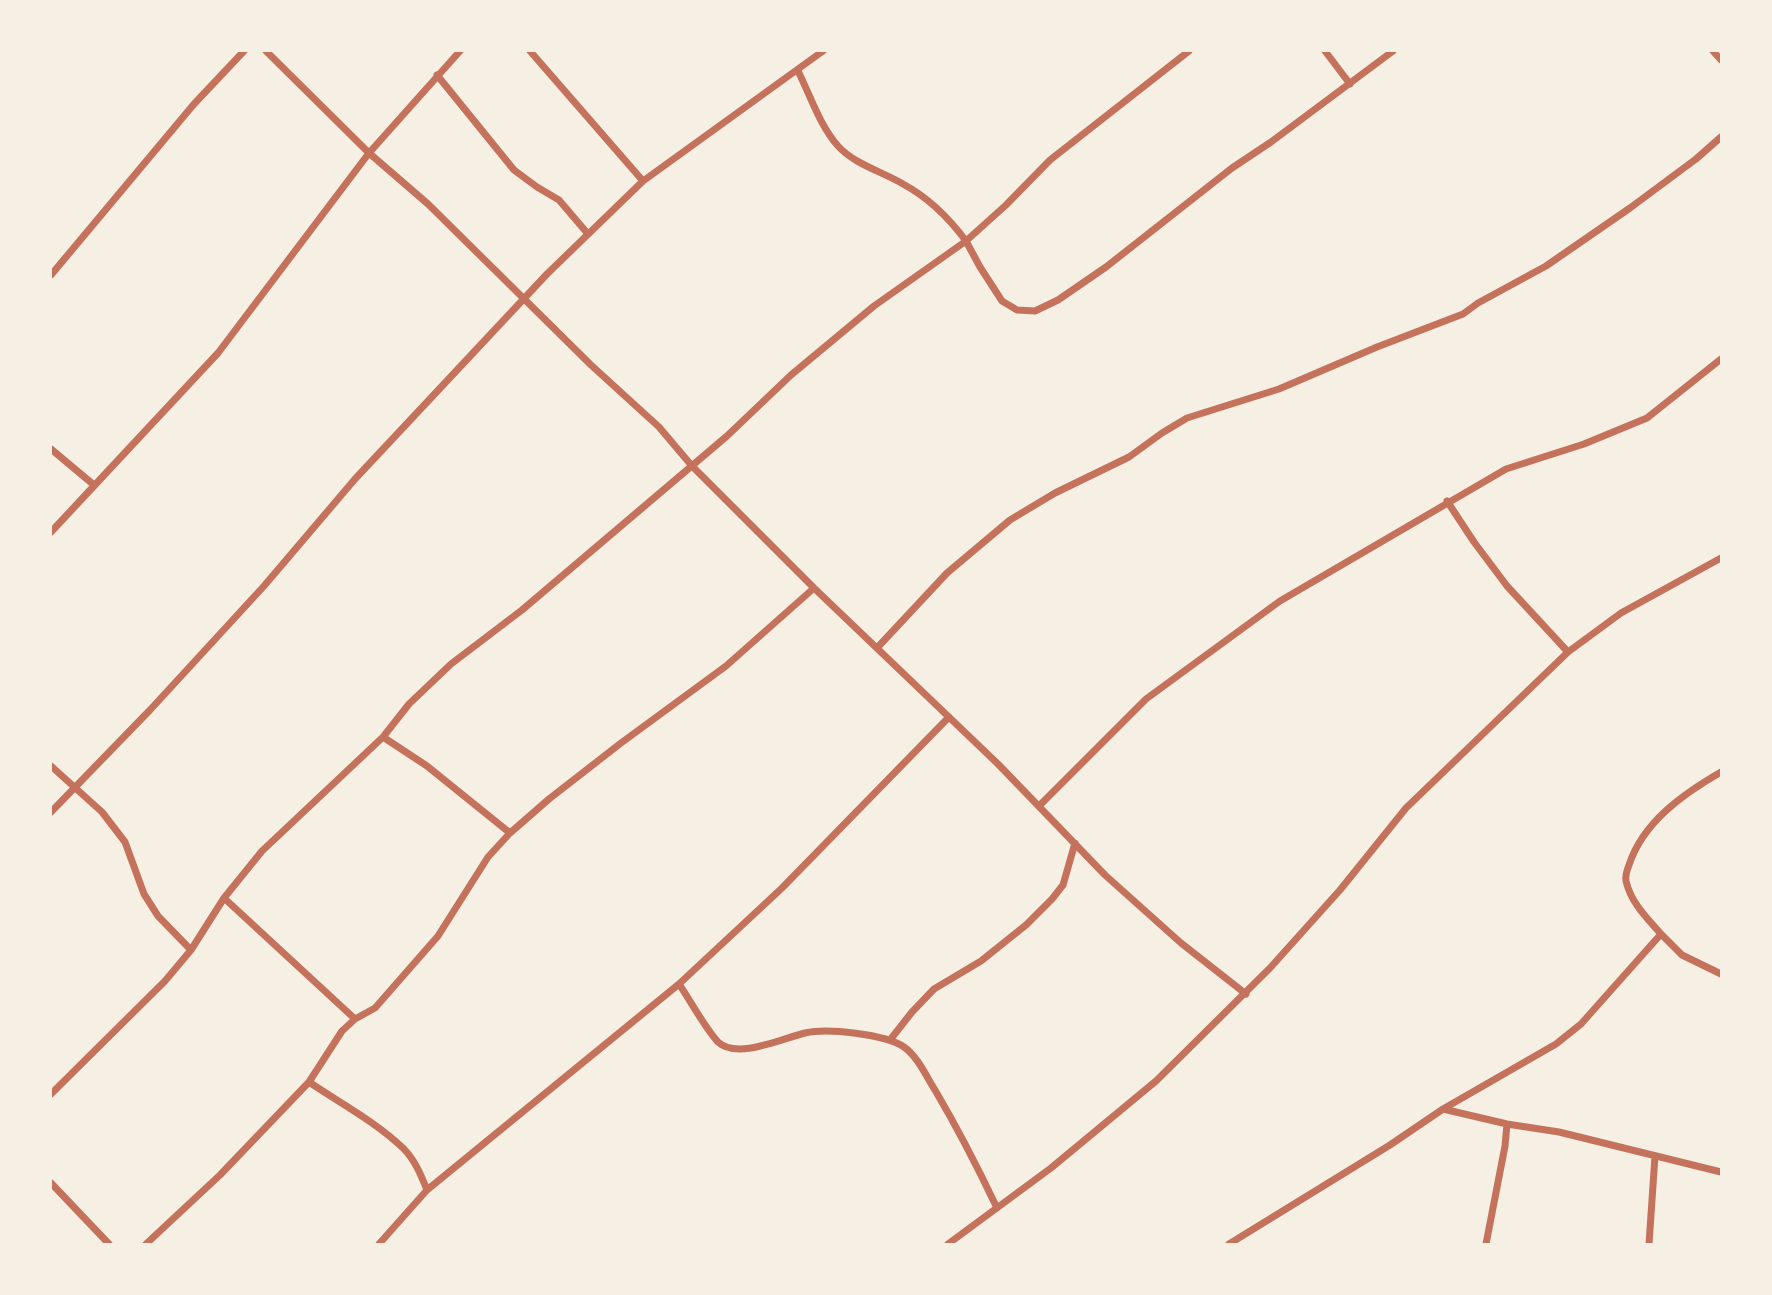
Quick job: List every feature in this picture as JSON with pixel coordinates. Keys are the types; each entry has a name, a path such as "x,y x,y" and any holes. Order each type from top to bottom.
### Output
{"street":[{"path":"51,275 194,104 244,51"},
{"path":"266,51 369,153 428,204 524,300 659,427 692,466 1039,806 1105,875 1181,943 1246,994"},
{"path":"51,532 218,353 369,153 460,51"},
{"path":"530,51 643,181"},
{"path":"51,812 264,586 355,479 588,234 643,181 823,51"},
{"path":"51,1094 165,981 191,950 224,898 262,851 383,737 409,704 451,664 522,610 692,466 791,375 874,306 966,241 1050,160 1189,51"},
{"path":"1325,51 1350,84"},
{"path":"798,71 837,145 846,153 907,186 942,211 966,241 1002,301 1017,310 1035,311 1058,300 1106,267 1232,168 1393,51"},
{"path":"1713,51 1721,60"},
{"path":"437,75 514,170 559,200 588,234"},
{"path":"877,648 947,573 1010,520 1055,493 1129,457 1162,432 1187,418 1270,392 1463,314 1546,266 1630,208 1721,137"},
{"path":"1039,806 1146,699 1280,601 1447,501 1506,469 1584,444 1647,418 1721,359"},
{"path":"51,449 94,485"},
{"path":"1447,501 1507,586 1568,652"},
{"path":"948,1244 1051,1168 1156,1081 1246,994 1340,890 1406,808 1568,652 1621,613 1721,558"},
{"path":"146,1244 220,1175 309,1082 342,1031 374,1008 438,936 488,857 510,833 621,743 726,666 814,588"},
{"path":"379,1244 427,1190 679,984 782,888 949,717"},
{"path":"383,737 427,766 510,833"},
{"path":"51,766 102,812 125,842 144,894 158,916 191,950"},
{"path":"1721,772 1694,788 1660,816 1633,852 1625,878 1635,905 1661,934 1682,955 1721,974"},
{"path":"890,1040 934,989 981,961 1026,925 1052,899 1063,885 1075,843"},
{"path":"224,898 355,1020"},
{"path":"1229,1244 1390,1145 1443,1109 1556,1044 1581,1024 1661,934"},
{"path":"679,984 719,1042 730,1048 744,1049 790,1039 803,1033 827,1030 890,1040 905,1048 917,1061 965,1142 997,1208"},
{"path":"309,1082 404,1149 419,1169 427,1190"},
{"path":"1443,1109 1507,1124 1559,1132 1721,1172"},
{"path":"1486,1244 1507,1124"},
{"path":"1649,1244 1655,1156"},
{"path":"51,1183 109,1244"}]}
